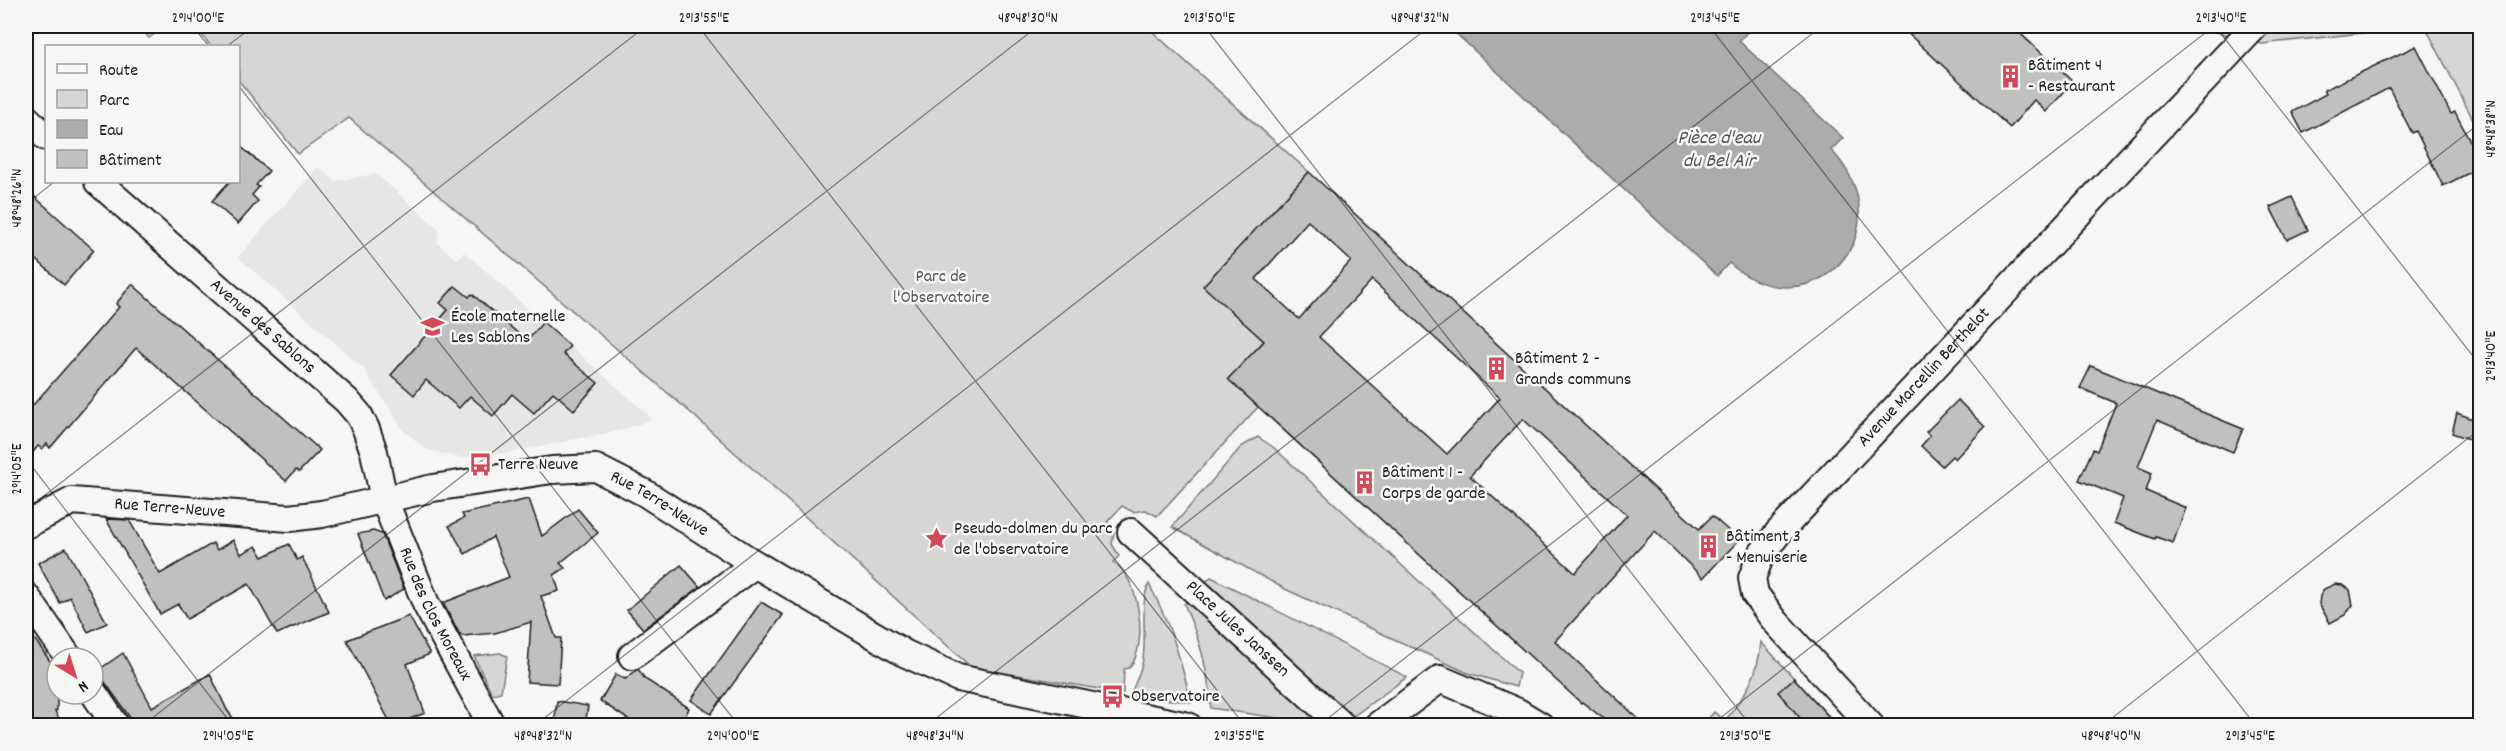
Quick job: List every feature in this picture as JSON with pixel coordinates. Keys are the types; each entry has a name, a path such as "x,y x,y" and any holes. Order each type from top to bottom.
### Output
{"street":[{"name":"Avenue Marcellin Berthelot","path":"1871,726 1775,621 1755,594 1752,578 1761,555 1778,533 2255,26"},
{"path":"26,118 45,136"},
{"name":"Avenue des Sablons","path":"99,183 347,401 359,415 375,452 384,499"},
{"name":"Rue Terre-Neuve","path":"26,525 72,501 289,518 322,514 433,488 486,479 552,470 596,468 645,493 755,564 904,653 958,678 1188,726"},
{"name":"Rue des Clos Moreaux","path":"384,499 426,604 492,726"},
{"name":"Place Jules Janssen","path":"1131,531 1343,726"},
{"path":"632,656 755,564"},
{"path":"26,596 61,646"},
{"path":"1377,726 1440,679 1518,712 1541,726"},
{"path":"103,706 117,726"}],"shaded area":[{"name":"École maternelle Les Sablons","path":"318,167 335,181 376,174 439,229 437,243 457,260 464,252 653,419 622,430 506,453 461,458 428,450 404,431 363,368 238,257"}],"green space":[{"path":"139,26 165,26 149,38"},
{"name":"Parc de l'Observatoire","path":"194,26 1146,26 1309,172 1204,286 1264,341 1228,379 1258,407 1157,516 1146,510 1133,512 1122,506 1107,522 1112,527 1110,529 1114,533 1112,544 1119,556 1113,562 1130,582 1139,613 1139,645 1129,668 1124,669 1123,693 971,667 691,413 349,118 298,154 240,82 240,45 210,45"},
{"path":"2193,26 2425,26 2262,44"},
{"path":"2425,26 2480,26 2480,133"},
{"path":"1258,437 1273,447 1519,673 1516,687 1468,673 1285,589 1172,527 1241,447"},
{"path":"1211,577 1407,677 1352,717 1205,582"},
{"path":"1149,584 1174,642 1191,702 1130,696 1144,655 1145,600"},
{"path":"1189,600 1325,725 1211,708 1202,654 1184,604"},
{"path":"1761,642 1837,725 1702,726 1714,712 1725,721 1739,702 1754,675"},
{"path":"500,653 507,656 501,692 492,694 474,656"}],"water":[{"name":"Pièce d'eau du Bel Air","path":"1448,26 1753,26 1739,41 1843,138 1831,150 1852,181 1859,212 1854,241 1839,264 1817,280 1790,287 1760,282 1729,263 1717,276"}],"building":[{"name":"Bâtiment 4 - Restaurant","path":"1900,26 2012,26 2073,82 2046,112 2034,100 2010,128"},
{"path":"2416,46 2451,114 2455,112 2481,162 2481,167 2443,186 2416,131 2412,133 2389,88 2303,133 2292,112 2326,94 2324,90"},
{"path":"240,146 269,171 256,185 259,187 252,195 258,201 238,224 212,201 228,183 240,183"},
{"name":"Bâtiment 2 - Grands communs","path":"1309,172 1699,529 1712,516 1739,540 1703,578 1655,531 1555,641 1646,726 1613,726 1581,703 1228,379 1264,341 1203,286","holes":["1308,221 1351,261 1299,319 1256,279","1372,280 1500,398 1447,454 1319,337","1523,419 1627,515 1575,573 1470,476"]},
{"path":"26,189 94,250 64,285 26,250"},
{"path":"2292,197 2308,230 2287,240 2270,207"},
{"path":"132,284 320,450 299,472 296,470 286,481 136,348 50,448 47,444 42,449 38,446 26,461 26,413 119,307 116,304"},
{"path":"455,286 469,297 472,294 527,341 543,322 570,346 563,354 598,383 574,410 553,392 534,413 512,394 493,416 470,396 459,408 426,380 414,395 391,375 448,310 440,303"},
{"path":"2091,366 2243,429 2233,452 2157,420 2138,467 2152,473 2146,491 2186,508 2173,543 2156,537 2155,539 2114,523 2123,498 2079,480 2093,449 2097,451 2116,403 2080,388"},
{"path":"1958,400 1985,427 1955,459 1952,456 1942,466 1921,446 1930,436 1926,432"},
{"path":"2457,413 2481,422 2481,443 2452,433"},
{"path":"529,499 542,536 578,509 598,533 560,563 565,568 554,575 559,591 541,596 556,638 561,638 558,684 527,682 531,622 495,633 463,636 459,633 443,603 509,577 493,537 465,554 449,526 464,518 462,514"},
{"path":"106,519 129,520 160,574 213,543 217,550 233,540 241,554 256,546 263,557 289,544 297,560 302,557 329,612 277,634 249,584 187,619 178,604 160,614"},
{"path":"373,531 382,534 404,589 384,601 358,534"},
{"path":"66,548 107,623 88,632 70,597 60,603 38,563"},
{"path":"681,565 700,587 643,629 627,610"},
{"path":"2335,584 2343,585 2350,590 2353,605 2345,615 2330,623 2319,604 2320,596 2324,589"},
{"path":"761,602 783,615 711,714 691,700"},
{"path":"409,616 430,654 407,664 425,713 392,726 347,640"},
{"path":"26,627 45,654 45,706 57,706 55,711 63,726 26,726"},
{"path":"123,653 152,707 210,674 227,710 239,726 131,726 131,719 105,682 105,665"},
{"path":"638,669 645,679 689,708 681,726 638,726 600,701 616,674 625,679"},
{"path":"1794,678 1837,726 1807,726 1778,692"},
{"path":"557,701 588,706 585,726 554,726"}],"place":[{"name":"Bâtiment 4 - Restaurant","path":"2010,76"},
{"name":"École maternelle Les Sablons","path":"433,327"},
{"name":"Bâtiment 2 - Grands communs","path":"1497,369"},
{"name":"Terre Neuve","path":"480,465"},
{"name":"Bâtiment 1 - Corps de garde","path":"1364,483"},
{"name":"Pseudo-dolmen du parc de l'observatoire","path":"936,539"},
{"name":"Bâtiment 3 - Menuiserie","path":"1708,547"},
{"name":"Observatoire","path":"1113,697"}]}
